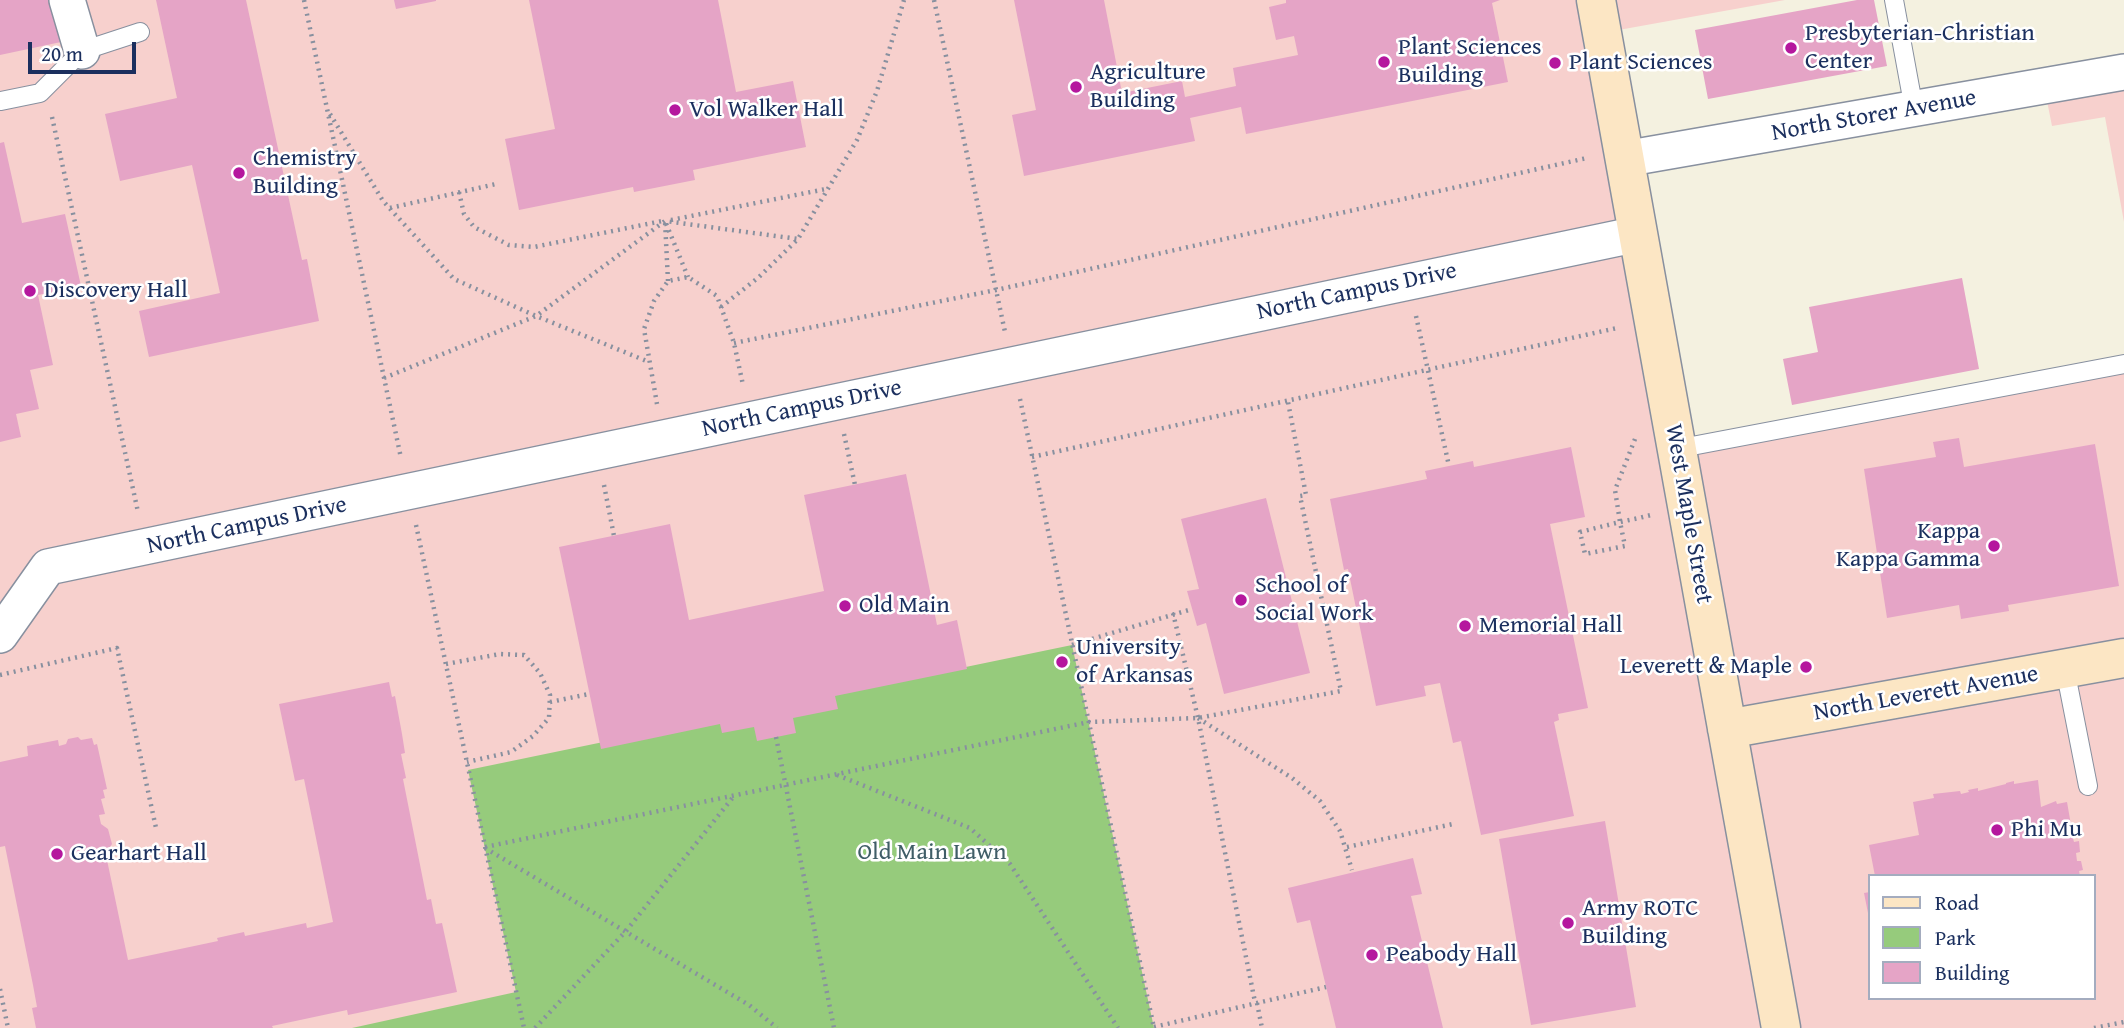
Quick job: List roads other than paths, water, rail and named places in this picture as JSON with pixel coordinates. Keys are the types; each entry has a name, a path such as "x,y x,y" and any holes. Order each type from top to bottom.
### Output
{"street":[{"path":"67,0 82,51"},
{"name":"West Maple Street","path":"1596,0 1606,159 1637,234 1781,1028"},
{"name":"North Storer Avenue","path":"1606,159 2124,72"},
{"name":"North Campus Drive","path":"0,635 48,567 1637,234"},
{"name":"North Leverett Avenue","path":"1727,729 2124,658"}],"lane":[{"path":"1894,0 1914,109"},
{"path":"1,101 40,93 82,51 140,32"},
{"path":"1676,449 2124,364"},
{"path":"2065,669 2088,786"}],"place":[{"name":"Presbyterian-Christian Center","path":"1791,48"},
{"name":"Plant Sciences Building","path":"1384,62"},
{"name":"Plant Sciences","path":"1555,63"},
{"name":"Agriculture Building","path":"1076,87"},
{"name":"Vol Walker Hall","path":"675,110"},
{"name":"Chemistry Building","path":"239,173"},
{"name":"Discovery Hall","path":"30,291"},
{"name":"Kappa Kappa Gamma","path":"1994,546"},
{"name":"School of Social Work","path":"1241,600"},
{"name":"Old Main","path":"845,606"},
{"name":"Memorial Hall","path":"1465,626"},
{"name":"University of Arkansas","path":"1062,662"},
{"name":"Leverett & Maple","path":"1806,667"},
{"name":"Phi Mu","path":"1997,830"},
{"name":"Gearhart Hall","path":"57,854"},
{"name":"Army ROTC Building","path":"1568,923"},
{"name":"Peabody Hall","path":"1372,955"}],"park label":[{"name":"Old Main Lawn","path":"932,853"}]}
